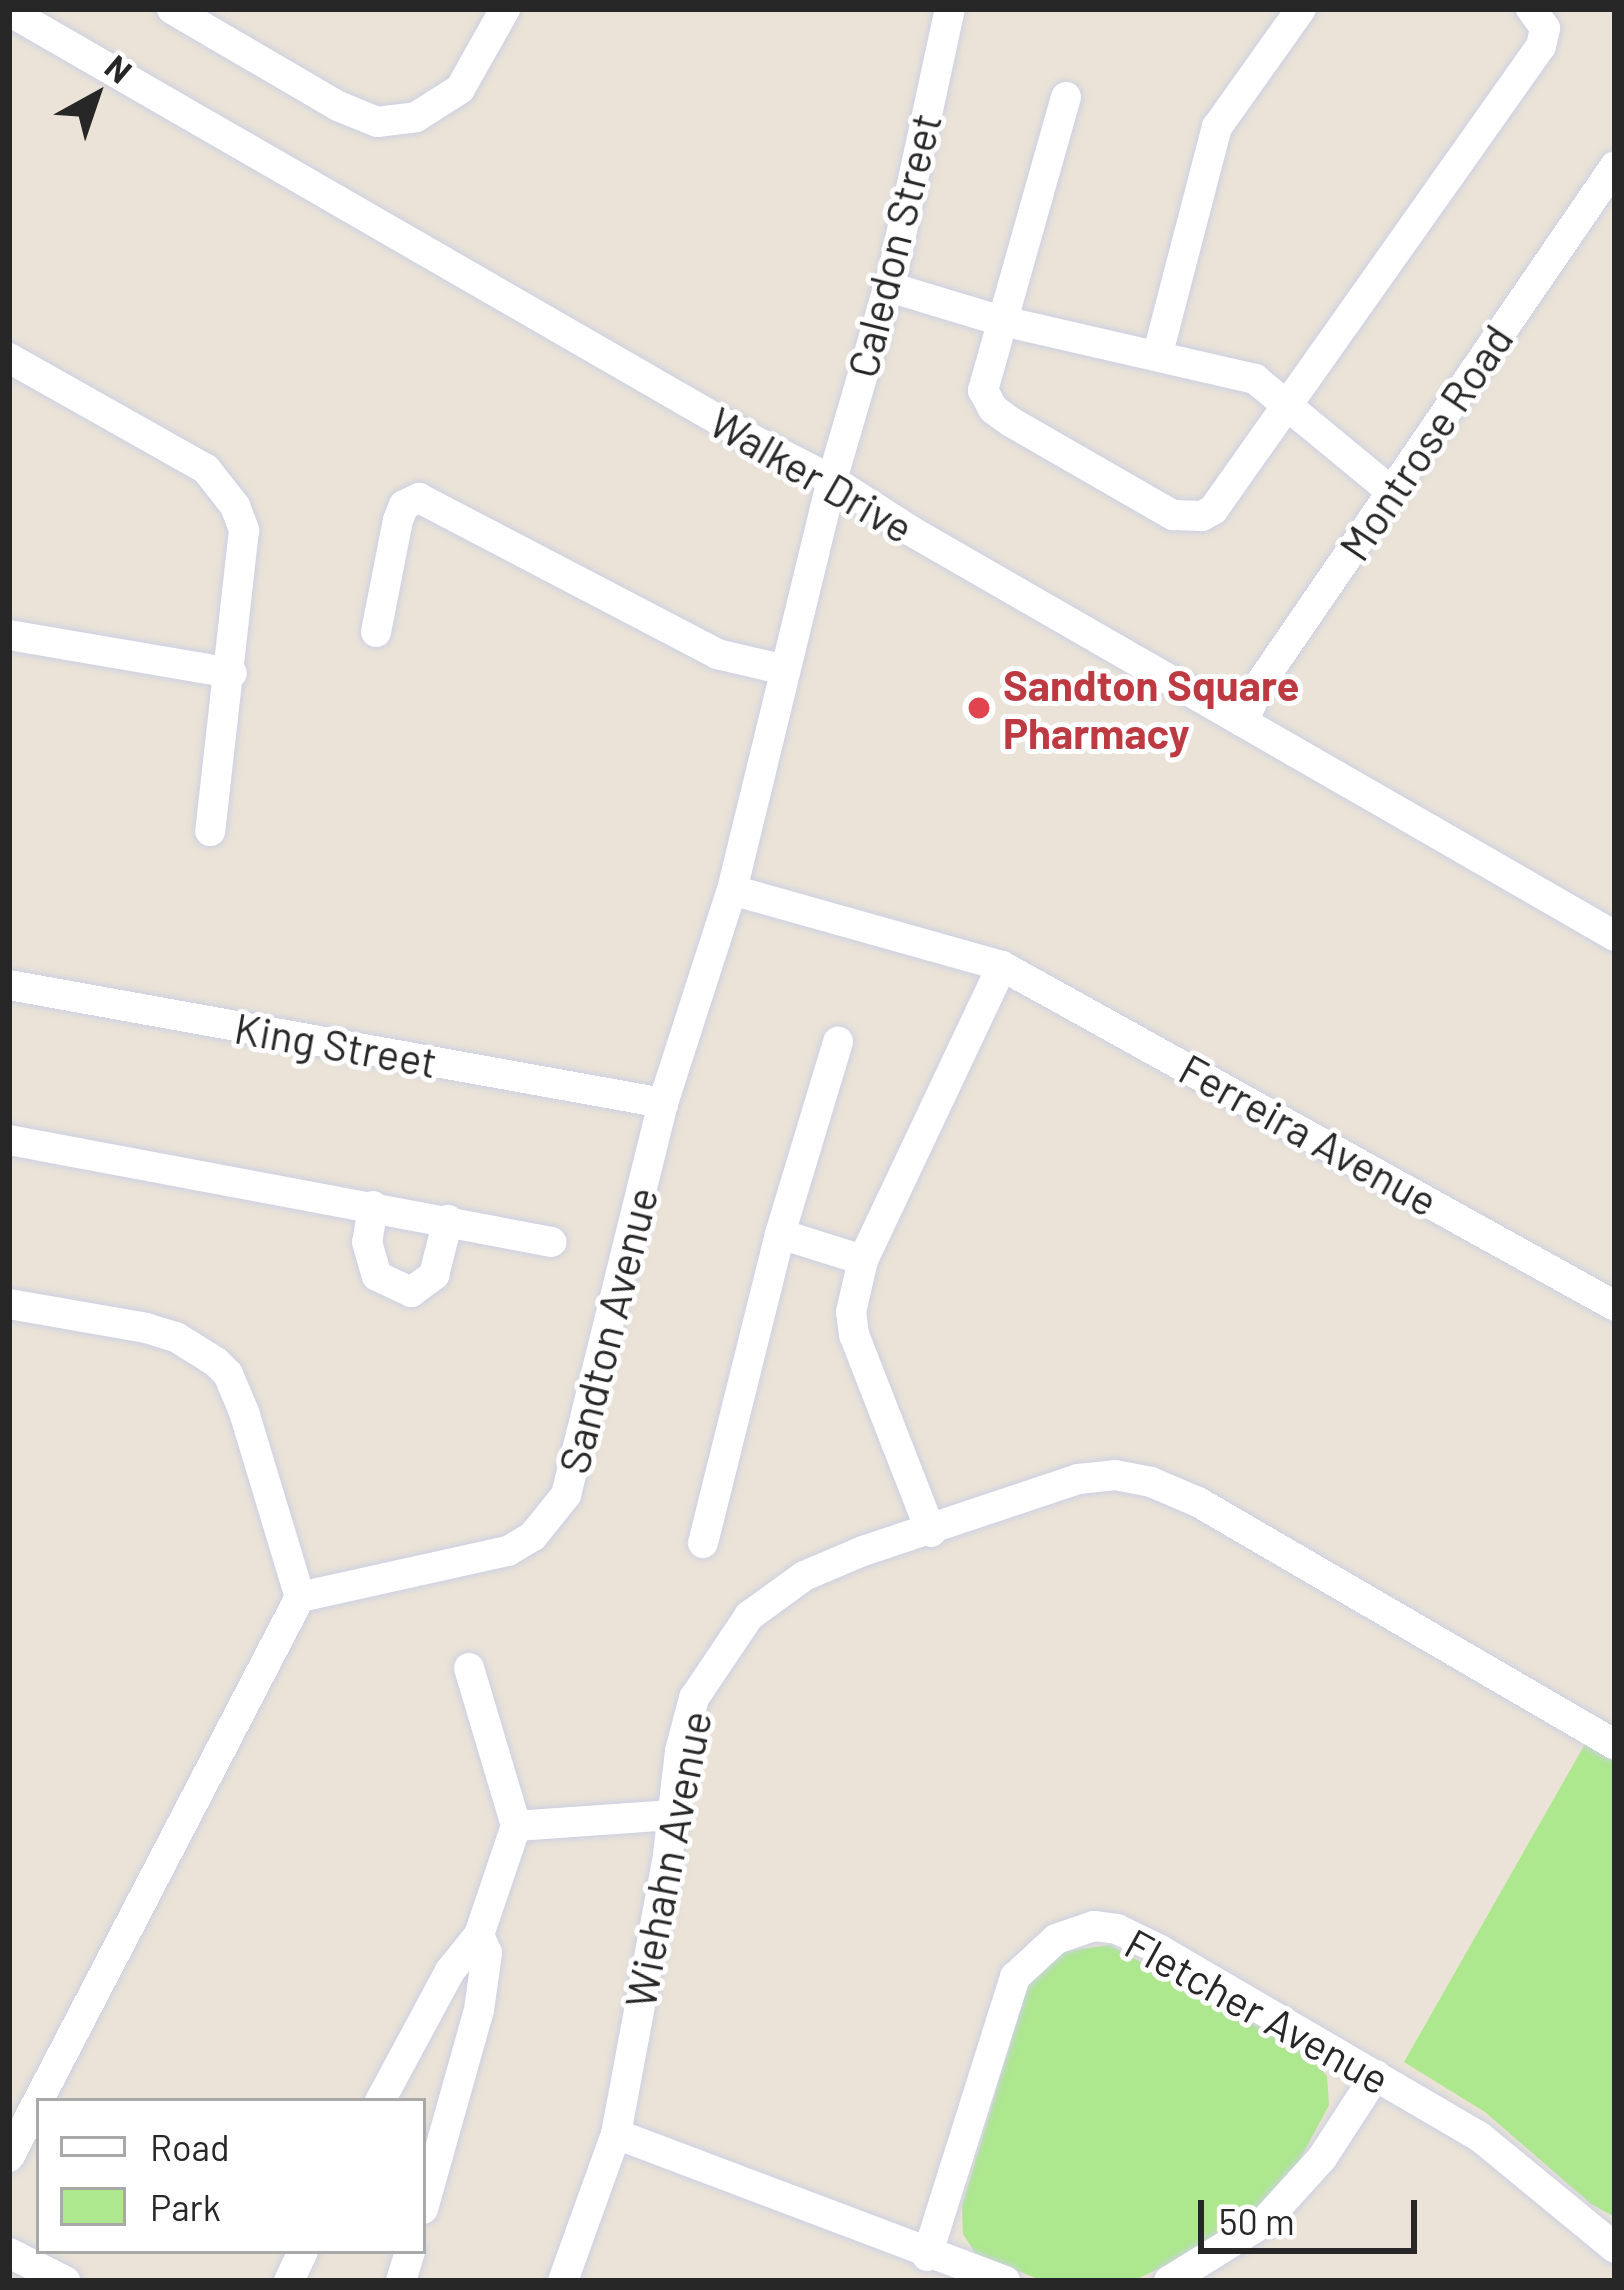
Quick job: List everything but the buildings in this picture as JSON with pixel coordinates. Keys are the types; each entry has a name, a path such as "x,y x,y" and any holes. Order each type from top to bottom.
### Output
{"street":[{"path":"172,9 357,116 395,120 432,111 460,89 505,9"},
{"name":"Caledon Street","path":"832,480 889,287 950,9"},
{"path":"1158,353 1217,128 1301,9"},
{"path":"1066,97 998,320 982,390 993,410 1173,515 1202,516 1213,509 1541,46 1545,28 1531,9"},
{"name":"Walker Drive","path":"9,11 755,441 832,480 1615,936"},
{"name":"Montrose Road","path":"1243,722 1262,681 1391,491 1605,203 1615,166"},
{"path":"889,287 998,320 1158,353 1255,379 1391,491"},
{"path":"9,358 206,469 224,485 244,530 232,673 210,831"},
{"name":"Sandton Avenue","path":"300,1597 508,1551 554,1515 576,1465 662,1103 732,890 832,480"},
{"path":"376,632 398,520 404,505 418,498 717,654 785,670"},
{"path":"9,635 232,673"},
{"name":"Ferreira Avenue","path":"732,890 1002,966 1615,1306"},
{"path":"931,1532 854,1335 851,1312 863,1260 1002,966"},
{"name":"King Street","path":"9,985 662,1103"},
{"path":"703,1543 780,1234 838,1042"},
{"path":"9,1140 551,1242"},
{"path":"373,1206 367,1243 376,1276 412,1292 434,1275 448,1220"},
{"path":"780,1234 863,1260"},
{"path":"9,1304 176,1337 228,1374 300,1597 40,2098"},
{"name":"Wiehahn Avenue","path":"563,2281 616,2134 680,1751 694,1698 748,1616 804,1576 863,1551 1078,1479 1115,1475 1150,1482 1198,1502 1615,1745"},
{"path":"382,2098 457,1960 478,1935 516,1826 469,1668"},
{"path":"516,1826 672,1815"},
{"name":"Fletcher Avenue","path":"927,2256 1015,1977 1041,1949 1072,1931 1094,1926 1118,1929 1480,2137 1615,2248"},
{"path":"426,2198 478,2010 487,1953 478,1935"},
{"path":"1169,2281 1264,2222 1322,2158 1376,2074"},
{"path":"9,2157 36,2105"},
{"path":"616,2134 927,2256 1005,2281"},
{"path":"9,2253 65,2281"}],"green space":[{"path":"1585,1744 1615,1761 1615,2217 1591,2204 1485,2112 1404,2062"},
{"path":"1110,1945 1306,2053 1327,2076 1329,2105 1295,2169 1261,2210 1197,2250 1133,2281 1043,2281 976,2254 963,2234 962,2206 1028,1984 1059,1952"}],"place":[{"name":"Sandton Square Pharmacy","path":"979,708"}]}
